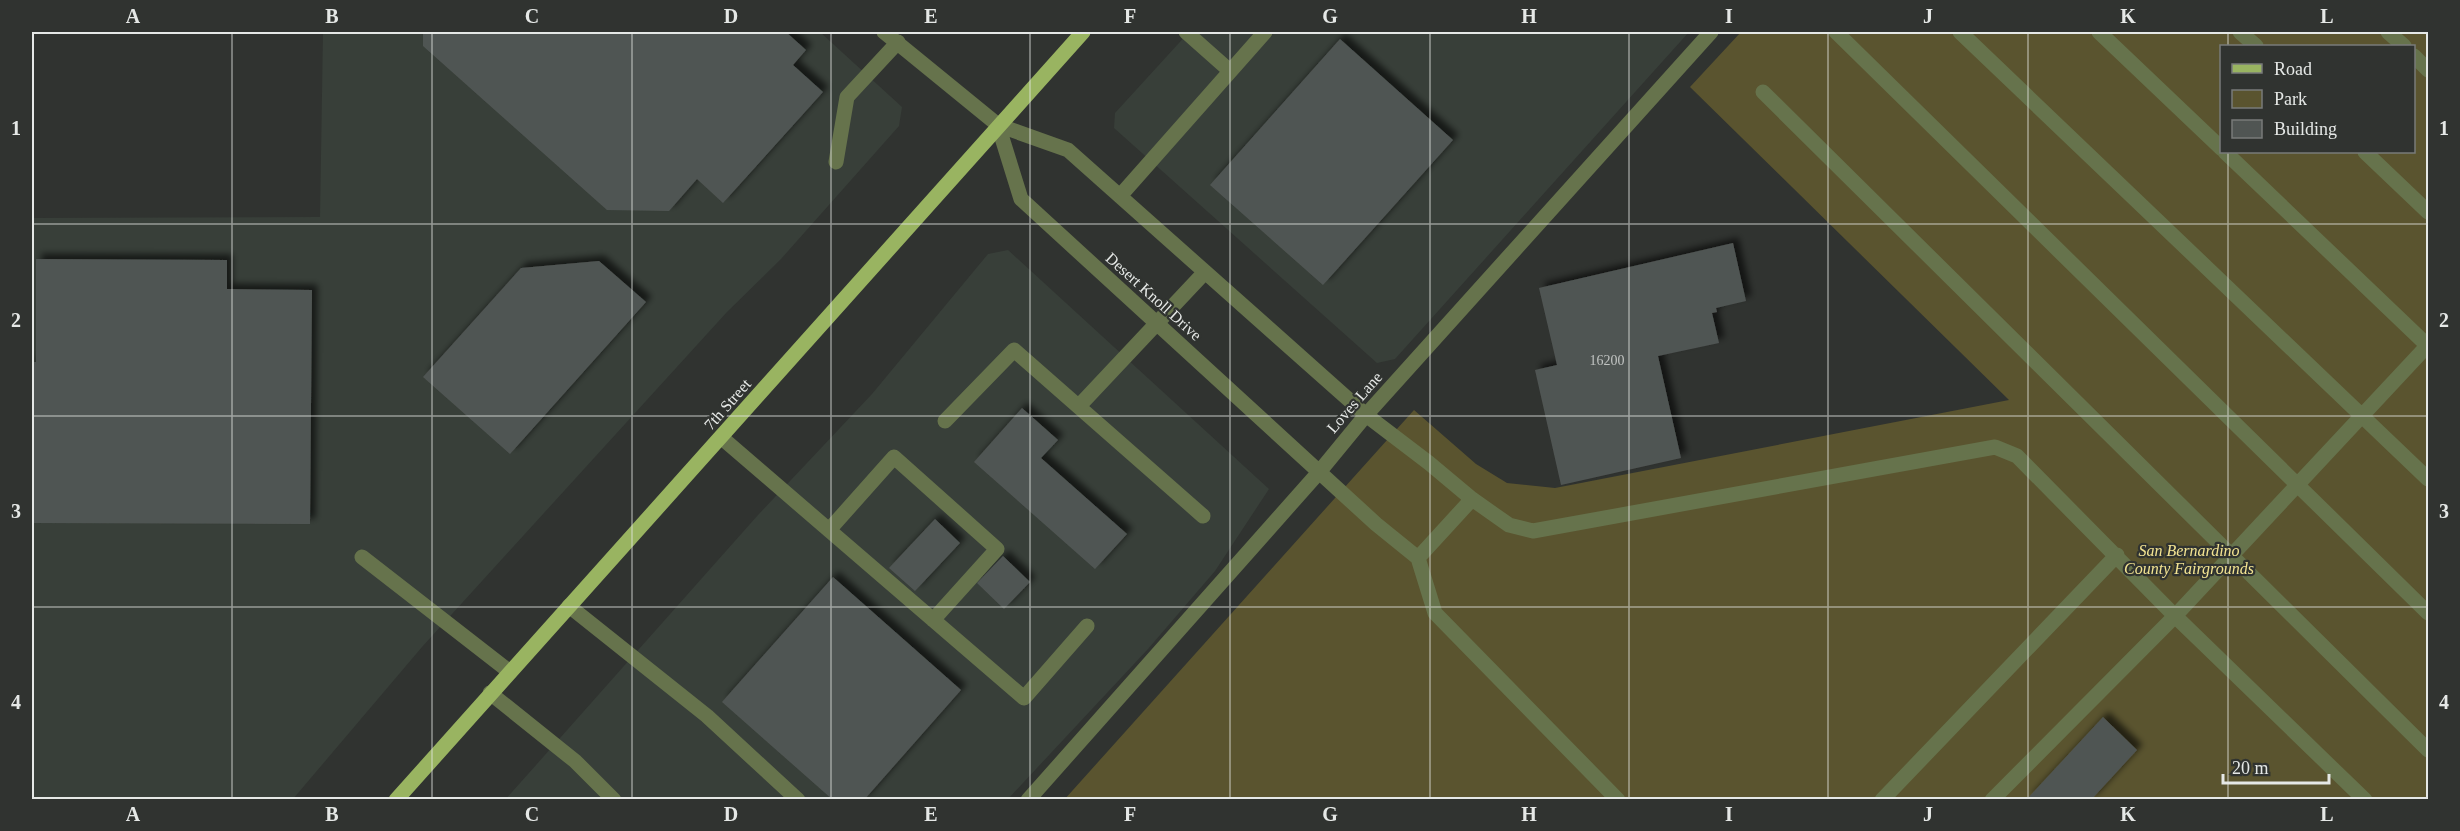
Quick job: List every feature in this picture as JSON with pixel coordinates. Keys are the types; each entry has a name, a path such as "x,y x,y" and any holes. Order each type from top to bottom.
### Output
{"main road":[{"name":"7th Street","path":"396,800 1083,32"}],"street":[{"path":"884,32 998,125 1068,150 1366,415 1430,463 1472,499 1509,525 1533,531 1995,447 2017,456 2175,616 2365,800"},
{"path":"1186,32 1230,70"},
{"path":"1120,196 1265,32"},
{"name":"Loves Lane","path":"1028,800 1320,471 1366,415 1711,32"},
{"path":"1836,32 2428,614"},
{"path":"1960,32 2428,479"},
{"path":"2099,32 2220,147"},
{"path":"2240,32 2255,45"},
{"path":"2388,32 2403,45"},
{"path":"836,162 847,97 898,42"},
{"path":"2415,57 2428,70"},
{"path":"1763,92 2428,750"},
{"name":"Desert Knoll Drive","path":"998,125 1021,199 1376,524 1418,558"},
{"path":"1992,800 2175,616 2428,346 2226,153"},
{"path":"2366,153 2428,212"},
{"path":"1079,406 1205,272"},
{"path":"945,421 1014,350 1203,516"},
{"path":"722,438 1024,698 1087,626"},
{"path":"829,530 894,457 997,549 933,620"},
{"path":"1472,499 1418,558 1435,613 1618,800"},
{"path":"1882,800 2117,555"},
{"path":"362,557 510,672"},
{"path":"569,606 707,716 798,800"},
{"path":"490,693 575,761 614,800"}],"shaded area":[{"path":"323,32 820,32 902,107 899,126 781,259 727,312 422,647 293,799 32,799 32,218 320,217"},
{"path":"1189,32 1689,32 1395,359 1377,363 1114,128 1115,113"},
{"path":"1008,250 1269,489 1215,571 1148,649 1008,799 505,800 758,515 872,394 988,254"}],"green space":[{"name":"San Bernardino County Fairgrounds","path":"1741,32 2428,32 2428,799 1064,800 1414,410 1476,464 1507,483 1555,488 2009,400 1690,87"}],"building":[{"path":"423,32 786,32 806,50 793,65 823,92 723,203 697,179 669,211 607,210 423,46"},
{"path":"1340,39 1453,140 1323,285 1210,185"},
{"path":"1733,243 1746,301 1716,308 1717,312 1712,313 1719,343 1658,356 1681,458 1561,485 1535,370 1557,365 1539,288"},
{"path":"36,259 227,260 227,289 312,290 310,524 32,523 32,362 36,362"},
{"path":"599,261 646,302 510,454 423,377 521,268"},
{"path":"1022,408 1058,440 1041,458 1127,534 1095,569 974,462"},
{"path":"935,519 960,543 915,591 889,568"},
{"path":"1003,556 1030,582 1004,609 977,583"},
{"path":"833,577 961,690 864,800 833,800 722,702"},
{"path":"2103,717 2137,750 2091,800 2026,800"}]}
